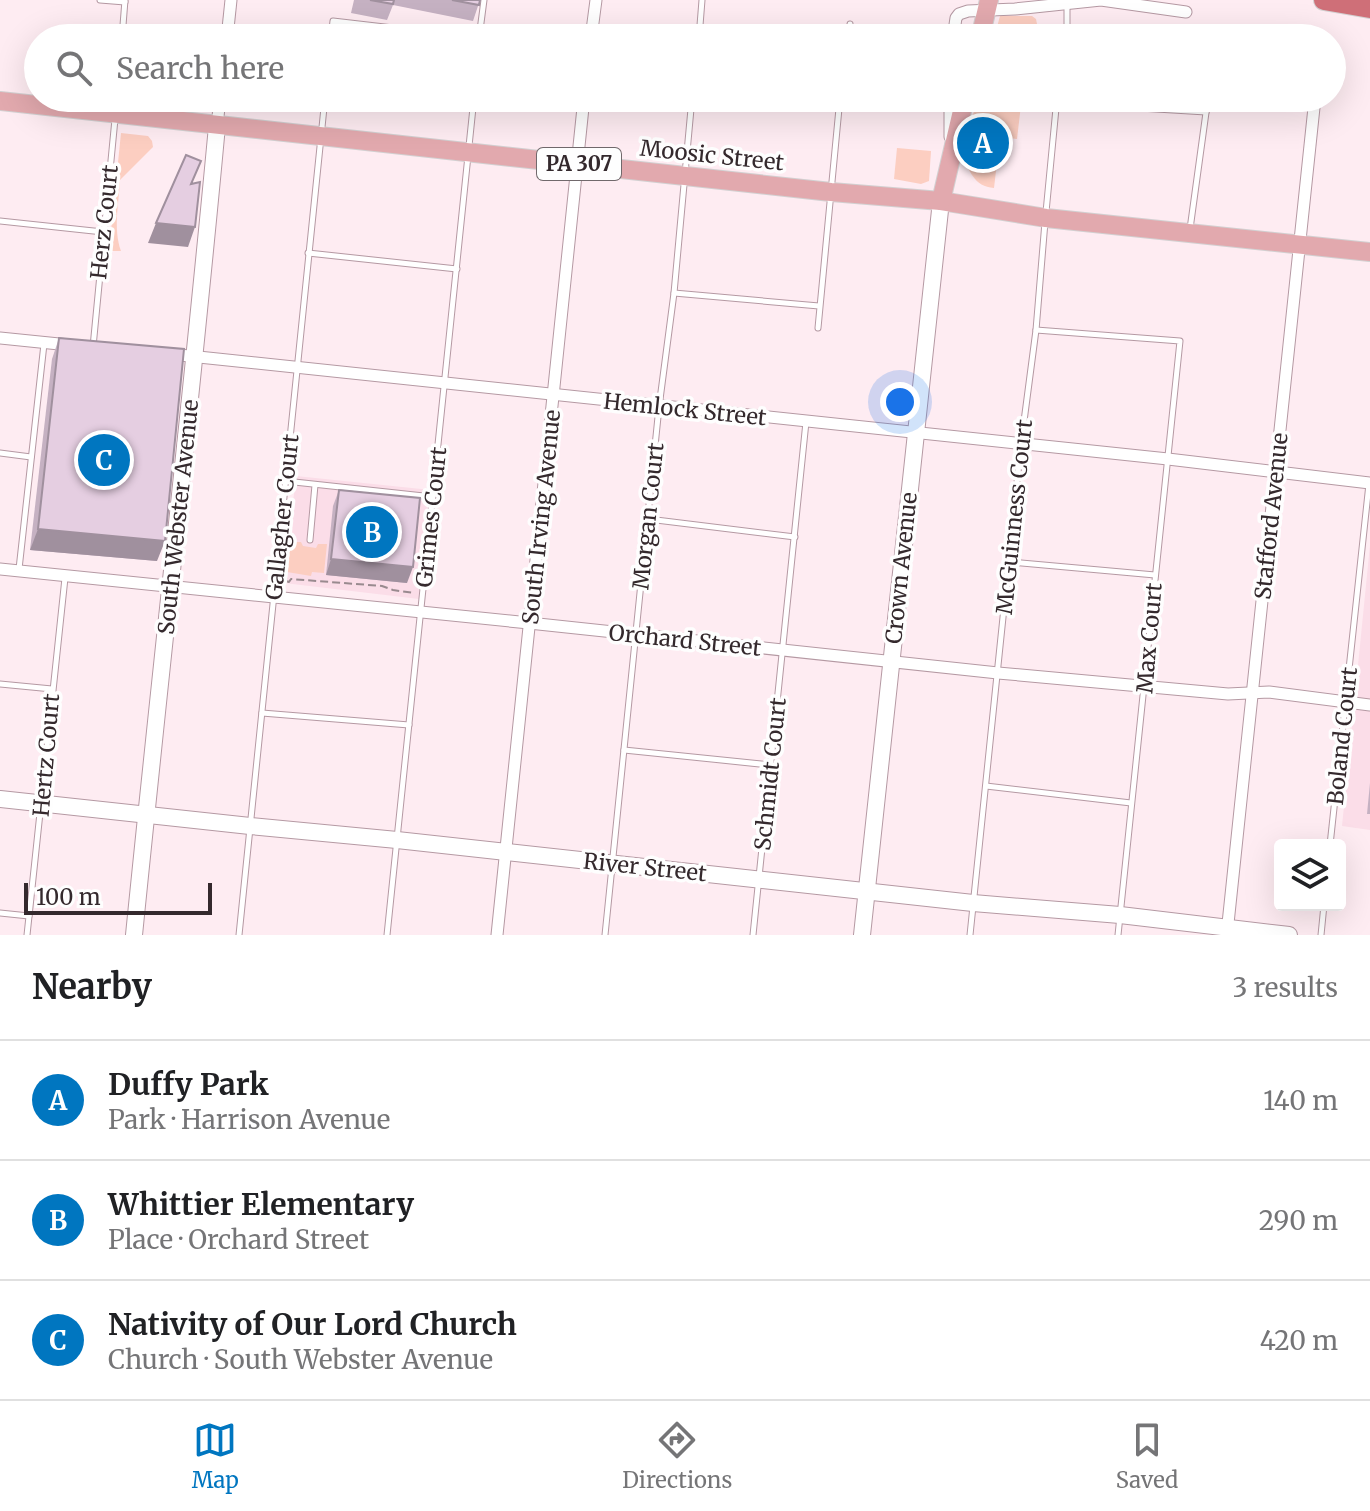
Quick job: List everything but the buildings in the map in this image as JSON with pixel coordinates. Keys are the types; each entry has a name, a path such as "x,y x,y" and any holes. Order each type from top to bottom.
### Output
{"highway":[{"path":"1324,0 1370,8"}],"main road":[{"name":"Moosic Street","path":"0,101 24,103"},
{"name":"Moosic Street","path":"129,112 217,126 941,201 1046,218 1370,252"},
{"path":"941,201 961,112"},
{"name":"South Webster Avenue","path":"134,935 217,126"},
{"name":"Crown Avenue","path":"862,935 941,201"},
{"name":"River Street","path":"0,799 973,903 1120,915 1228,932 1289,935"}],"street":[{"path":"228,24 231,0"},
{"path":"593,24 596,0"},
{"path":"954,24 959,14 988,5 1015,9 1101,0 1186,12"},
{"name":"South Webster Avenue","path":"217,126 218,112"},
{"name":"South Irving Avenue","path":"497,935 582,112"},
{"path":"950,112 950,157"},
{"name":"Stafford Avenue","path":"1228,932 1313,112"},
{"path":"0,338 107,348"},
{"name":"Hemlock Street","path":"151,352 1370,483"},
{"name":"Orchard Street","path":"0,569 998,673 1228,694 1269,692 1370,705"}],"lane":[{"path":"100,0 125,1 123,24"},
{"path":"481,24 484,0"},
{"path":"700,24 702,0"},
{"path":"1067,4 1067,24"},
{"path":"333,24 333,21 359,24"},
{"name":"Herz Court","path":"93,347 116,112"},
{"name":"Gallagher Court","path":"239,935 324,112"},
{"name":"Grimes Court","path":"387,935 473,112"},
{"name":"Morgan Court","path":"605,935 691,112"},
{"path":"818,328 839,112"},
{"name":"McGuinness Court","path":"970,935 1021,444 1036,330 1056,112"},
{"path":"1189,234 1206,112"},
{"path":"0,221 103,232"},
{"path":"308,253 457,269"},
{"path":"674,293 819,306"},
{"name":"Max Court","path":"1036,330 1180,341 1118,935"},
{"path":"19,572 44,343"},
{"name":"Schmidt Court","path":"753,935 806,421"},
{"path":"0,453 31,457"},
{"path":"285,481 433,497"},
{"name":"Boland Court","path":"1331,839 1370,483"},
{"path":"310,540 315,485"},
{"path":"648,519 795,537"},
{"path":"1010,562 1155,575"},
{"name":"Hertz Court","path":"27,935 65,575"},
{"path":"0,684 52,689"},
{"path":"262,713 409,725"},
{"path":"624,750 770,765"},
{"path":"986,786 1131,803"},
{"path":"1321,935 1323,911"},
{"path":"0,913 29,916"}],"path":[{"path":"276,579 382,586 415,593"}],"shaded area":[{"path":"1000,16 1032,16 1037,24 998,24"},
{"path":"974,112 1020,112 1017,139 1000,137 994,188 977,181 968,169 964,157"},
{"path":"121,133 148,136 153,147 120,180 117,224 121,251 109,251"},
{"path":"897,148 931,151 929,181 921,184 894,179"},
{"path":"296,476 431,490 419,599 284,583"},
{"path":"290,542 301,542 303,546 316,548 318,544 327,544 324,573 312,572 311,576 287,572"},
{"path":"1370,545 1370,830 1342,826"}],"place":[{"name":"Duffy Park","path":"983,143"},
{"name":"Nativity of Our Lord Church","path":"104,460"},
{"name":"Whittier Elementary","path":"372,532"}]}
